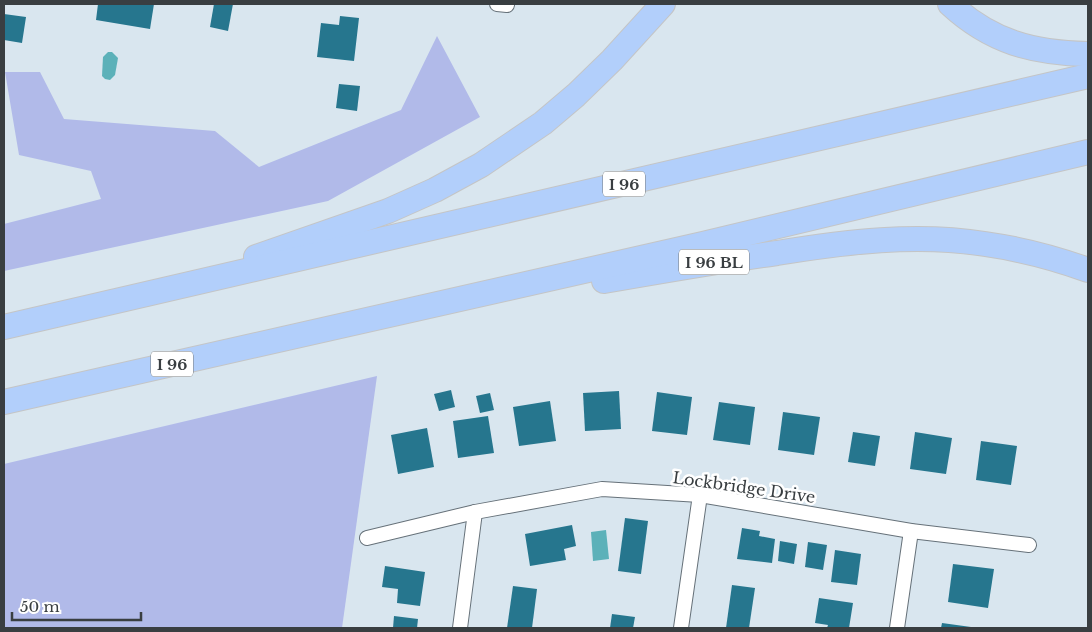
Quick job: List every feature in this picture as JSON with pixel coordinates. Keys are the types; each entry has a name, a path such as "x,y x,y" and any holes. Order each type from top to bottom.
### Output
{"highway":[{"path":"159,292 388,211 461,177 522,138 560,109 612,60 663,4"},
{"path":"950,4 971,22 1013,44 1054,53 1088,54"},
{"name":"I 96","path":"4,327 1088,76"},
{"name":"I 96","path":"4,402 703,244 1088,152"},
{"name":"I 96 BL","path":"341,326 520,297 724,260 881,240 941,240 983,243 1040,255 1088,270"}],"street":[{"name":"Lockbridge Drive","path":"367,538 475,512 602,489 700,495 910,532 1029,545"},
{"path":"681,628 700,495"},
{"path":"460,628 475,512"},
{"path":"897,628 910,532"}],"shaded area":[{"path":"437,36 480,117 328,201 4,271 4,224 101,199 91,171 19,155 5,72 40,72 64,119 215,131 259,167 401,110"},
{"path":"108,52 112,52 118,58 115,75 110,80 102,76 103,57"},
{"path":"377,376 342,628 4,628 4,464"},
{"path":"606,530 609,559 593,561 591,532"}],"building":[{"path":"98,4 154,4 150,29 96,20"},
{"path":"214,4 233,4 228,31 210,27"},
{"path":"4,14 26,17 22,43 4,40"},
{"path":"340,16 359,18 354,61 317,57 321,23 339,25"},
{"path":"339,84 360,86 357,111 336,108"},
{"path":"451,390 455,407 439,411 434,394"},
{"path":"619,391 621,429 585,431 583,393"},
{"path":"657,392 692,397 687,435 652,431"},
{"path":"490,393 494,410 480,413 476,396"},
{"path":"550,401 556,441 519,446 513,407"},
{"path":"719,402 755,407 750,445 713,440"},
{"path":"783,412 820,417 814,455 778,450"},
{"path":"488,416 494,453 458,458 453,421"},
{"path":"427,428 434,467 398,474 391,435"},
{"path":"853,432 880,436 875,466 848,462"},
{"path":"915,432 952,438 946,474 910,469"},
{"path":"981,441 1017,446 1011,485 976,480"},
{"path":"625,518 648,521 641,574 618,571"},
{"path":"572,525 576,546 564,549 566,560 530,566 525,534"},
{"path":"742,528 760,531 759,536 775,539 772,563 737,559"},
{"path":"780,541 797,544 794,564 778,561"},
{"path":"808,542 827,545 823,570 805,567"},
{"path":"835,550 861,554 857,585 831,582"},
{"path":"953,564 994,569 988,608 948,602"},
{"path":"385,566 425,572 420,606 397,603 398,589 382,587"},
{"path":"732,585 755,588 749,628 726,628"},
{"path":"513,586 537,589 532,628 507,628"},
{"path":"819,598 853,603 849,628 827,628 828,625 815,623"},
{"path":"612,614 635,617 633,628 610,628"},
{"path":"394,616 418,619 417,628 393,628"},
{"path":"942,623 971,627 941,628"}]}
